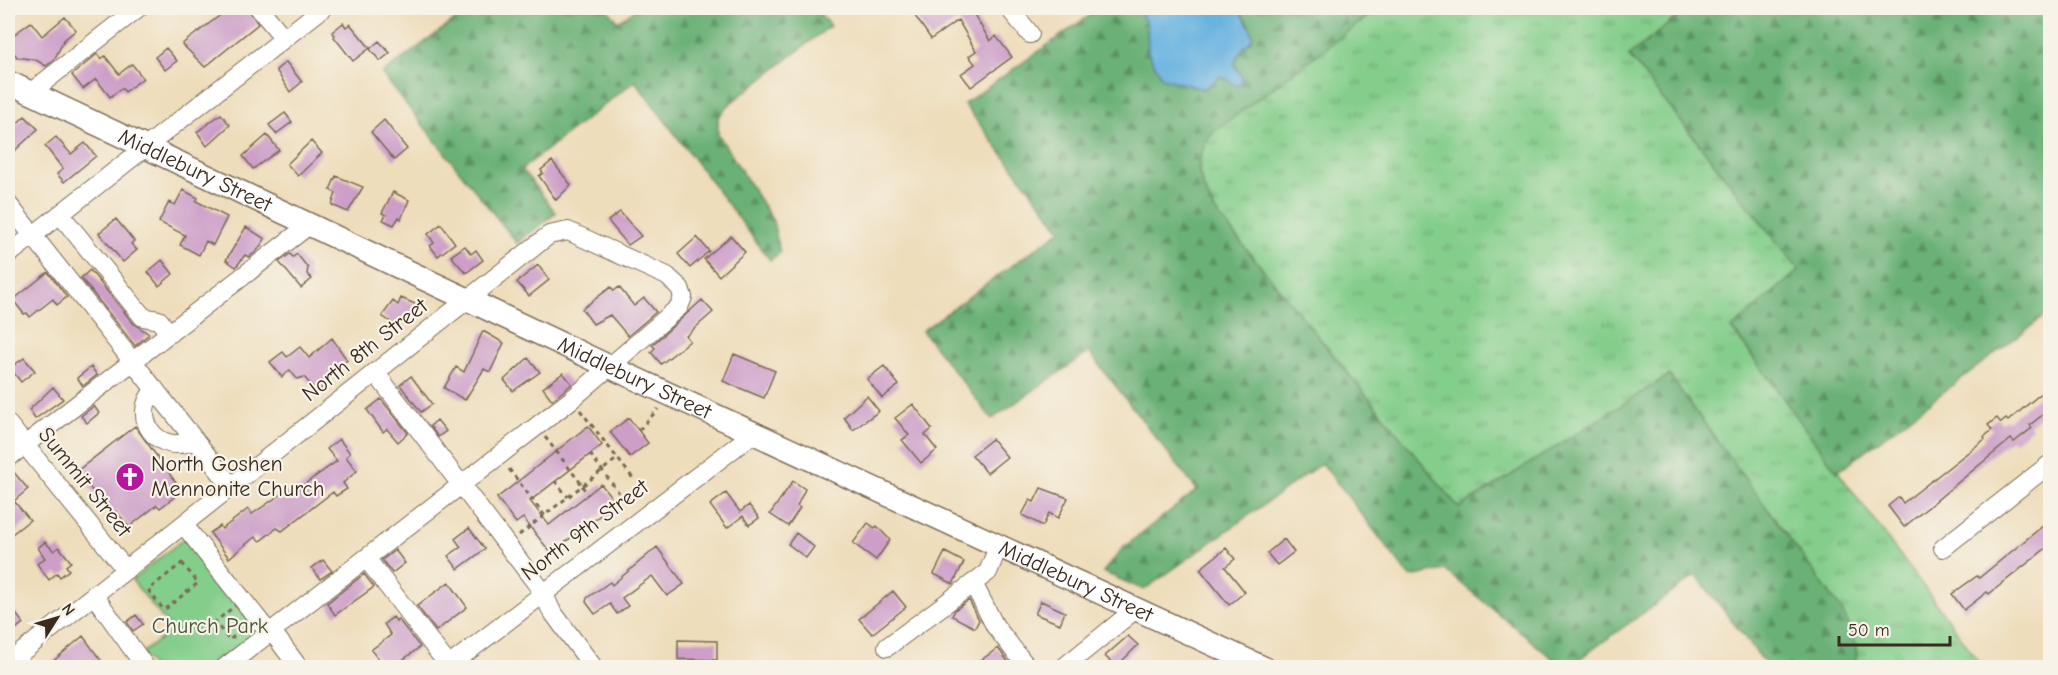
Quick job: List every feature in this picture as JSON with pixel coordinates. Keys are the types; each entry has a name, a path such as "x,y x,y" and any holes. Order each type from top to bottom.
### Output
{"main road":[{"name":"Middlebury Street","path":"8,82 608,366 1264,668"}],"street":[{"path":"30,93 138,8"},
{"path":"259,8 284,38"},
{"path":"8,255 323,8"},
{"path":"1009,8 1030,34"},
{"path":"8,204 232,487"},
{"path":"60,214 143,318 159,320 169,334"},
{"path":"8,458 309,225"},
{"name":"North 8th Street","path":"8,663 549,235 558,231 568,231 667,276 680,288 683,297 679,307 608,366"},
{"path":"224,668 572,399 608,366"},
{"path":"375,372 543,592 551,610 594,668"},
{"path":"155,389 147,398 144,413 158,438 167,444 176,446 195,440"},
{"name":"Summit Street","path":"8,424 126,570"},
{"name":"North 9th Street","path":"447,667 754,433"},
{"path":"1943,548 2050,464"},
{"path":"184,525 300,668"},
{"path":"887,647 988,572 999,545"},
{"path":"366,558 447,667"},
{"path":"973,583 995,626 1028,668"},
{"path":"94,595 146,668"},
{"path":"1063,668 1137,608"}],"path":[{"path":"572,399 635,481"},
{"path":"639,430 658,409"},
{"path":"537,426 588,495"},
{"path":"590,454 619,493"},
{"path":"498,455 545,516"},
{"path":"506,546 618,458"},
{"path":"555,481 568,497"},
{"path":"182,563 198,583 164,610 148,590 182,563"},
{"path":"236,605 251,624 229,640 215,622 236,605"}],"green space":[{"path":"471,8 607,8 618,22 637,8 815,8 830,26 732,102 718,117 718,134 773,221 780,253 770,260 635,81 522,169 556,213 517,243 382,74"},
{"path":"1100,8 1138,8 1147,25 1148,52 1162,78 1203,89 1222,76 1241,75 1234,65 1238,55 1251,41 1252,36 1237,8 1379,8 1210,135 1201,157 1199,174 1215,211 1459,508 1669,375 1841,609 1856,646 1856,661 1853,668 1768,667 1696,575 1568,667 1563,667 1445,570 1410,577 1322,463 1144,590 1103,572 1125,546 1197,490 1089,352 992,419 922,331 1061,230 964,104"},
{"path":"1379,8 1688,8 1629,56 1800,270 1732,329 1983,667 1853,667 1855,663 1670,376 1459,509 1215,211 1199,174 1200,157 1209,135"},
{"path":"1688,8 2050,8 2050,312 1837,472 1732,328 1799,270 1629,56"},
{"name":"Church Park","path":"186,537 256,621 258,638 219,667 153,667 142,653 172,630 132,580"}],"water":[{"path":"1138,8 1237,8 1252,36 1251,41 1238,55 1234,65 1242,81 1237,86 1222,76 1203,89 1162,78 1148,52 1147,25"}],"building":[{"path":"230,8 248,8 258,24 205,67 182,44"},
{"path":"927,8 977,8 972,11 990,41 996,36 1012,57 971,87 961,74 975,64 969,56 976,51 958,20 931,39 915,16"},
{"path":"65,17 76,30 64,40 54,60 46,66 36,60 17,57 13,52 8,56 8,39 31,22 42,36"},
{"path":"343,23 346,27 350,24 370,48 353,61 332,32"},
{"path":"379,41 390,53 380,61 370,49"},
{"path":"166,48 177,61 165,70 155,57"},
{"path":"97,54 101,59 105,56 119,74 132,64 143,78 125,92 122,88 110,97 96,79 83,89 72,75"},
{"path":"286,62 302,82 290,92 276,70"},
{"path":"285,113 292,122 276,134 269,125"},
{"path":"221,114 230,125 207,146 197,132"},
{"path":"25,116 38,129 8,157 8,132"},
{"path":"384,120 407,149 394,160 371,132"},
{"path":"267,135 279,150 253,169 243,156"},
{"path":"56,137 71,154 85,143 96,156 64,182 57,174 63,169 45,146"},
{"path":"311,141 322,153 298,176 287,164"},
{"path":"552,161 571,185 556,200 539,176 543,173 541,170"},
{"path":"336,176 363,187 348,212 332,205 336,193 330,190"},
{"path":"183,190 198,198 196,201 227,217 213,245 206,241 199,255 180,245 185,235 159,222 169,202 175,205"},
{"path":"393,192 409,200 401,219 399,217 394,225 383,220 386,215 382,213"},
{"path":"620,212 641,236 628,245 608,221"},
{"path":"116,219 134,241 131,244 137,250 123,262 99,233"},
{"path":"441,224 455,243 438,256 430,246 434,243 428,234"},
{"path":"246,227 265,239 257,251 249,257 245,255 236,267 226,260"},
{"path":"731,236 745,252 719,276 704,259"},
{"path":"697,237 709,251 690,268 678,254"},
{"path":"465,246 471,254 476,250 483,260 466,273 451,256"},
{"path":"290,254 293,257 297,254 308,268 307,274 312,279 301,288 279,262"},
{"path":"162,260 173,274 159,286 148,272"},
{"path":"538,265 549,280 529,296 517,282"},
{"path":"90,270 134,324 149,334 135,346 81,278"},
{"path":"48,272 67,297 57,305 53,299 30,317 27,313 24,314 13,300"},
{"path":"611,287 614,291 619,287 634,306 644,298 656,312 628,336 610,315 593,324 582,309"},
{"path":"401,298 417,305 412,316 404,317 397,326 382,316 393,301 398,305"},
{"path":"702,300 713,312 686,336 690,341 661,364 651,352 655,348 652,345"},
{"path":"483,331 504,343 490,372 484,369 465,400 444,388 456,367 464,372"},
{"path":"332,338 347,360 324,379 328,383 317,392 304,377 297,379 290,370 282,377 270,362 283,352 287,357 300,347 309,358"},
{"path":"734,354 775,371 764,398 723,381"},
{"path":"24,358 35,371 21,382 10,368"},
{"path":"528,358 540,372 513,391 504,380"},
{"path":"884,366 899,385 882,398 867,379"},
{"path":"91,367 97,375 83,386 77,378"},
{"path":"563,373 572,384 552,400 543,388"},
{"path":"411,376 432,404 421,412 400,385"},
{"path":"2050,386 2050,409 2030,425 2032,428 2014,442 2011,439 1904,527 1888,506 1899,497 1903,503 1985,439 1984,437 1992,430 1988,425 1997,418 2001,423 2006,419 2008,421"},
{"path":"53,387 63,399 35,419 29,410"},
{"path":"867,396 879,411 853,430 844,417"},
{"path":"381,399 408,433 398,442 387,429 383,432 367,410"},
{"path":"913,404 932,429 925,435 937,450 921,463 902,440 909,435 895,418"},
{"path":"94,406 99,413 87,423 81,416"},
{"path":"629,418 648,443 630,457 610,432"},
{"path":"437,420 446,431 438,437 430,426"},
{"name":"North Goshen Mennonite Church","path":"135,426 182,491 160,508 157,505 129,527 116,511 111,515 77,471"},
{"path":"588,426 602,445 530,501 549,525 601,484 616,503 551,553 523,518 516,523 497,498"},
{"path":"339,439 350,453 346,457 357,471 343,483 347,489 336,496 333,492 282,531 277,528 260,541 255,537 229,558 210,533 220,526 222,529 248,509 252,514 286,491 288,493 294,488 296,490 337,461 327,449"},
{"path":"992,439 1007,457 987,473 972,455"},
{"path":"8,469 11,469 28,489 14,501 30,520 8,537"},
{"path":"793,481 805,489 797,506 800,508 788,526 770,514"},
{"path":"1041,488 1068,498 1058,518 1049,513 1043,526 1022,515 1030,500 1034,502"},
{"path":"726,493 740,512 749,505 759,518 749,525 743,516 727,528 710,505"},
{"path":"2050,520 2050,545 1989,594 1987,592 1964,610 1952,594 1977,576 1979,578"},
{"path":"868,523 875,528 877,526 890,540 876,560 853,543"},
{"path":"469,528 485,549 458,569 448,556 461,547 455,539"},
{"path":"796,533 814,547 806,558 788,544"},
{"path":"1284,539 1294,552 1277,565 1267,553"},
{"path":"45,542 54,551 59,547 71,562 66,566 69,570 60,577 57,573 49,580 37,564 45,558 38,548"},
{"path":"657,547 684,584 667,596 652,576 622,598 628,606 617,614 610,604 595,614 586,602 587,598 610,582 612,585"},
{"path":"1226,548 1235,559 1225,567 1245,592 1229,605 1200,569"},
{"path":"395,550 405,563 392,573 382,560"},
{"path":"945,552 964,562 953,584 934,574"},
{"path":"323,560 332,571 320,579 312,568"},
{"path":"364,574 374,587 335,615 327,603"},
{"path":"449,582 467,607 436,631 417,606"},
{"path":"893,591 906,607 872,634 859,619"},
{"path":"969,600 979,620 975,628 952,616 955,610"},
{"path":"1041,601 1065,612 1060,624 1035,614"},
{"path":"8,603 23,623 8,635"},
{"path":"136,615 143,624 133,631 127,622"},
{"path":"393,617 396,621 398,619 420,647 400,662 405,668 385,668 371,650 391,635 384,624"},
{"path":"83,636 102,662 94,668 45,668"},
{"path":"1128,636 1138,645 1116,667 1105,656"},
{"path":"678,640 717,641 717,660 678,659"},
{"path":"998,648 1009,663 1003,668 970,668"}],"place":[{"name":"North Goshen Mennonite Church","path":"130,477"}]}
